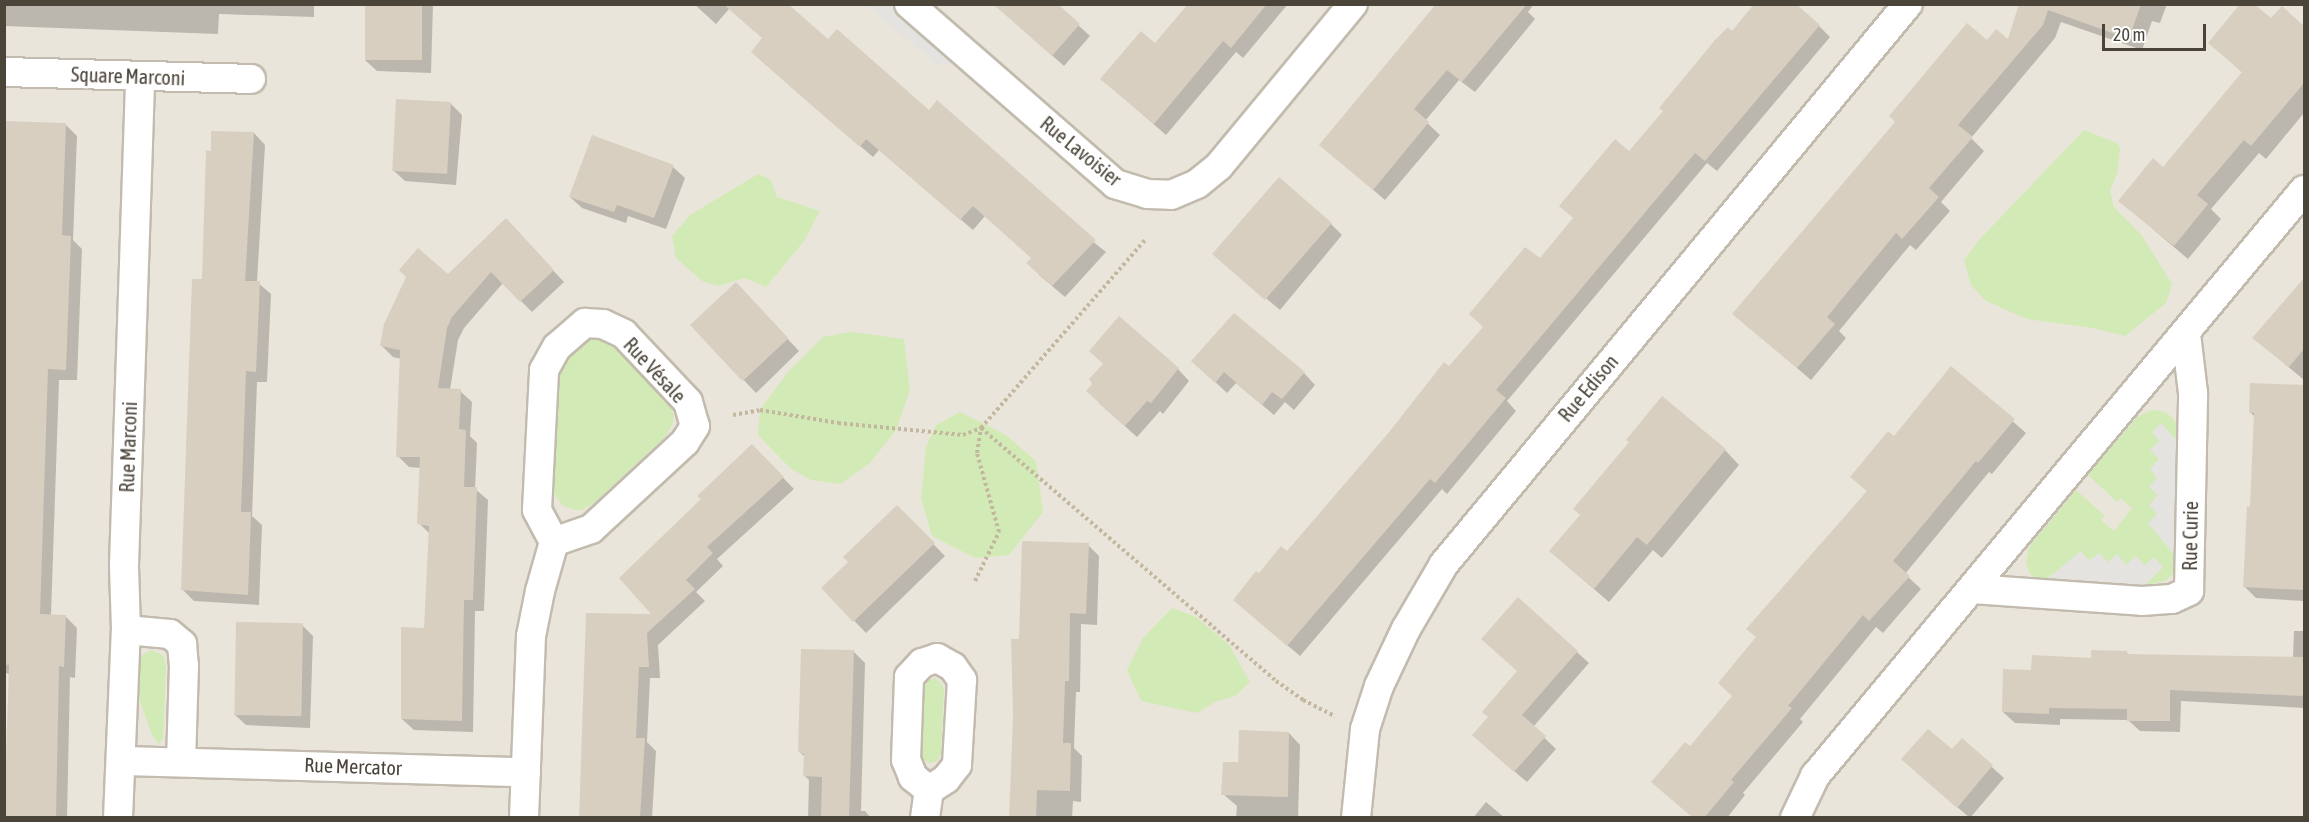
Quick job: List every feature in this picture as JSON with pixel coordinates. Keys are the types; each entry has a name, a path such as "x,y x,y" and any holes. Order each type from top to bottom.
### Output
{"street":[{"name":"Rue Lavoisier","path":"909,4 1115,184 1147,194 1171,195 1197,184 1219,166 1353,4"},
{"name":"Rue Edison","path":"1356,818 1365,729 1379,686 1406,629 1444,564 1908,4"},
{"name":"Square Marconi","path":"4,72 250,79"},
{"name":"Rue Marconi","path":"118,818 126,630 124,575 140,76"},
{"path":"1795,818 1815,776 2304,190"},
{"name":"Rue Vésale","path":"585,323 603,324 624,334 688,402 695,426 685,442 591,529 554,542 537,510 544,370 557,347 585,323"},
{"name":"Rue Curie","path":"1972,589 2142,601 2172,599 2189,591 2193,393 2186,334"},
{"path":"524,818 531,636 540,591 554,542"},
{"path":"126,630 170,634 182,644 181,761"},
{"name":"Rue Mercator","path":"121,761 526,772"},
{"path":"925,818 928,790"}],"path":[{"path":"733,414 760,410 837,423 963,435 981,428 1145,240"},
{"path":"975,581 999,532 977,453 981,428"},
{"path":"981,428 1276,681 1303,700 1335,716"}],"shaded area":[{"path":"5,5 2304,5 2304,817 5,817"},
{"path":"866,5 888,5 956,65 936,64"},
{"path":"2161,423 2180,444 2176,557 2148,523 2157,514 2149,505 2158,495 2149,487 2157,478 2150,469 2159,459 2150,450 2159,441 2152,432"},
{"path":"2081,551 2089,561 2099,553 2108,562 2117,554 2126,565 2135,556 2145,565 2154,557 2163,567 2144,586 2043,582"}],"green space":[{"path":"2084,130 2117,143 2120,149 2117,173 2110,191 2114,207 2143,237 2172,284 2166,303 2125,336 2093,328 2027,319 1986,301 1971,285 1964,260 1979,240"},
{"path":"758,174 771,180 777,197 820,211 804,241 766,287 745,278 718,286 702,281 676,258 672,236 690,215"},
{"path":"851,332 904,339 910,390 896,430 870,463 840,484 811,480 790,468 758,435 760,410 788,372 823,337"},
{"path":"592,339 604,340 613,345 668,403 674,415 673,423 665,437 594,503 582,510 576,510 563,506 552,491 557,383 567,359 577,347"},
{"path":"2151,410 2161,411 2171,416 2180,429 2180,444 2159,441 2157,514 2176,557 2173,574 2165,581 2144,586 2163,567 2089,561 2043,582 2035,579 2029,572 2026,562 2029,547 2076,490 2105,516 2101,520 2114,531 2132,508 2120,498 2117,502 2088,475 2137,417"},
{"path":"960,412 1006,435 1036,461 1043,512 1009,555 975,558 932,536 921,498 926,447 936,425"},
{"path":"1172,608 1196,617 1229,645 1250,682 1235,696 1215,702 1197,713 1141,701 1127,670 1143,638"},
{"path":"150,650 163,655 166,666 163,739 159,744 152,735 138,695 138,663 141,656"},
{"path":"935,678 944,689 941,754 937,761 930,763 925,761 921,754 924,687 927,681"}],"building":[{"path":"365,4 422,4 422,60 365,60"},
{"path":"723,4 788,4 828,39 837,29 929,110 937,100 1096,240 1052,286 1026,263 1031,258 973,206 960,220 866,139 860,147 825,117 751,52 762,38"},
{"path":"993,4 1058,4 1080,24 1052,56"},
{"path":"1188,4 1267,4 1231,48 1223,41 1154,124 1100,79 1141,31 1155,43"},
{"path":"1436,4 1527,4 1462,82 1447,70 1414,109 1429,122 1373,190 1319,145"},
{"path":"1754,4 1796,4 1820,25 1705,161 1695,153 1496,390 1506,398 1435,483 1430,479 1287,646 1233,600 1256,571 1259,573 1281,546 1287,551 1390,431 1444,362 1449,366 1483,327 1469,314 1525,247 1540,258 1573,218 1559,206 1615,139 1629,151 1663,111 1659,108 1715,40 1728,27 1732,31"},
{"path":"2019,4 2141,4 2129,39 2048,10 2043,25 1958,125 1973,137 1929,188 1939,197 1902,239 1896,233 1827,317 1835,324 1797,368 1732,314 1895,122 1889,116 1967,23 1987,40 1996,29 2008,39"},
{"path":"2240,4 2254,4 2271,18 2282,6 2304,26 2304,83 2251,146 2244,140 2197,195 2208,204 2174,246 2118,201 2153,158 2163,167 2242,72 2208,43"},
{"path":"396,99 451,102 447,174 392,171"},
{"path":"4,121 66,123 62,235 71,236 66,370 48,369 40,614 66,615 64,667 59,666 56,818 4,818 9,665 4,664"},
{"path":"211,131 254,132 245,281 260,281 256,372 246,371 241,512 251,512 248,595 181,590 192,279 202,279 206,150 211,151"},
{"path":"592,135 674,165 654,218 617,205 614,212 569,197"},
{"path":"1279,177 1332,223 1265,300 1212,254"},
{"path":"506,218 554,270 520,302 491,272 452,317 447,328 438,388 461,389 459,429 466,430 464,487 477,487 473,600 464,600 462,721 401,719 401,627 424,628 429,526 417,524 420,457 396,457 400,350 380,346 384,324 406,277 399,270 418,248 448,274"},
{"path":"2304,278 2304,349 2289,367 2252,338"},
{"path":"736,282 789,338 742,381 690,325"},
{"path":"1234,313 1305,372 1282,399 1272,392 1262,405 1224,372 1215,383 1191,361"},
{"path":"1119,316 1179,368 1151,403 1147,401 1125,426 1086,391 1092,384 1089,379 1103,364 1089,351"},
{"path":"1951,366 2015,419 1978,463 1976,461 1893,561 1910,576 1869,621 1863,615 1788,706 1792,708 1731,780 1734,782 1704,818 1693,818 1651,782 1685,742 1690,746 1732,696 1718,683 1756,637 1746,629 1867,491 1850,477 1888,431 1894,436"},
{"path":"2250,383 2304,385 2304,590 2243,587 2247,506 2250,507 2254,413 2249,412"},
{"path":"1662,396 1726,449 1647,545 1637,537 1594,589 1549,551 1580,515 1573,509 1629,442 1626,440"},
{"path":"752,444 784,477 707,547 713,553 686,580 695,589 647,633 649,667 639,667 636,738 645,738 640,818 579,818 586,613 651,614 619,578 701,499 697,496"},
{"path":"897,505 935,543 853,622 821,588 848,562 843,557"},
{"path":"1022,541 1089,543 1086,614 1070,613 1069,681 1065,681 1063,743 1071,743 1070,791 1037,790 1036,818 1009,818 1013,717 1011,639 1019,639"},
{"path":"1518,597 1578,651 1522,715 1546,736 1514,772 1472,735 1488,717 1482,712 1517,671 1481,639"},
{"path":"236,622 303,623 301,716 234,715"},
{"path":"801,649 854,650 849,818 821,818 822,777 803,776 804,754 798,751"},
{"path":"2091,650 2127,651 2127,654 2304,657 2304,696 2170,690 2170,721 2127,721 2127,709 2049,708 2049,714 2002,712 2003,669 2031,670 2032,655 2091,658"},
{"path":"1928,729 1952,749 1962,738 1993,765 1957,808 1901,759"},
{"path":"1239,730 1289,732 1288,797 1221,795 1223,762 1238,762"}]}
